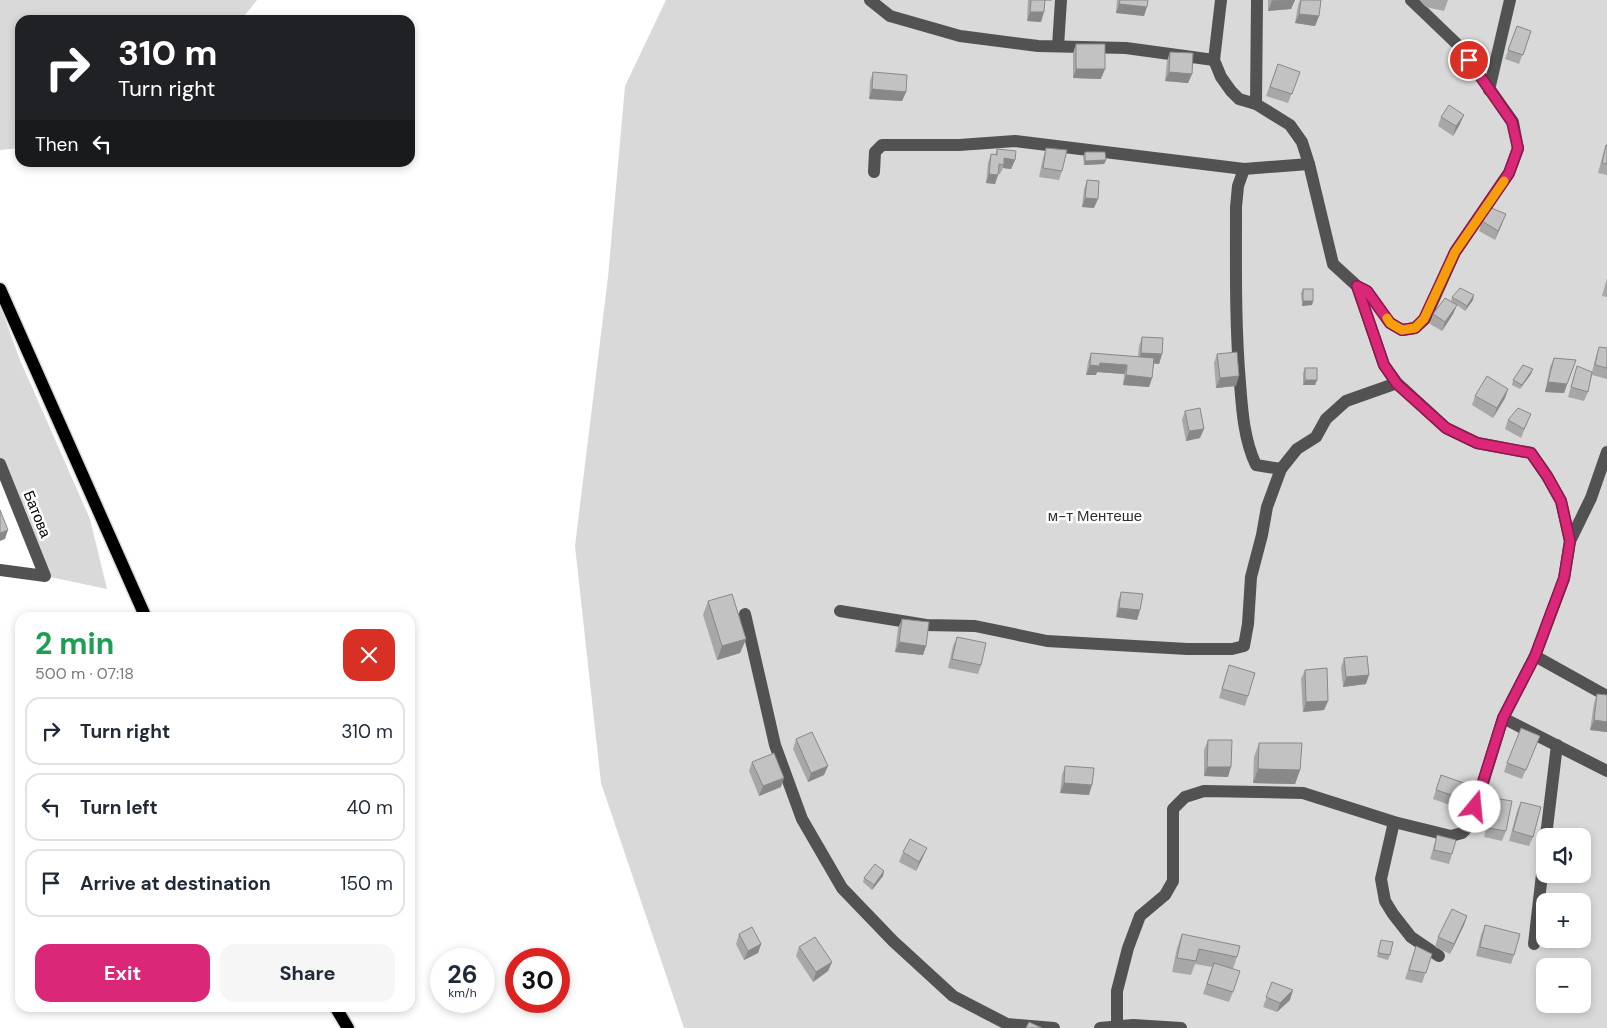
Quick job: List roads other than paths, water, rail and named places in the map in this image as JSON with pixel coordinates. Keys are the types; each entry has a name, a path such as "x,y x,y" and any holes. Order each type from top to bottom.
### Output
{"main road":[{"path":"0,289 143,612"},
{"path":"338,1012 348,1028"}],"street":[{"path":"870,0 890,16 960,36 1038,46 1126,48 1214,60"},
{"path":"1058,46 1061,0"},
{"path":"1221,0 1214,60 1220,77 1230,91 1239,98 1256,104 1290,126 1302,142 1333,264 1357,286 1367,291 1390,323 1402,330 1415,328 1424,319 1455,252 1509,173 1518,148 1512,122 1459,46 1411,0"},
{"path":"1256,104 1257,0"},
{"path":"1490,90 1510,0"},
{"path":"874,172 875,152 882,145 959,145 1015,141 1244,169 1309,164"},
{"path":"1244,169 1238,186 1236,206 1237,348 1242,410 1250,452 1256,465 1281,469"},
{"path":"1357,286 1384,365 1397,384 1446,428 1477,443 1531,453 1561,501 1570,541"},
{"path":"840,611 926,625 975,626 1047,641 1186,649 1232,649 1244,646 1248,624 1251,577 1267,506 1281,469 1297,449 1316,437 1326,419 1346,401 1397,384"},
{"path":"1117,1027 1117,991 1128,948 1140,916 1166,894 1173,881 1173,809 1185,797 1204,791 1304,793 1394,822 1451,836 1467,830 1503,718 1535,656 1564,578 1570,541 1591,498 1607,453"},
{"name":"Батова","path":"0,464 45,576 0,570"},
{"path":"746,614 775,745 802,819 842,888 893,941 953,996 1007,1024 1054,1028"},
{"path":"1535,656 1607,696"},
{"path":"1503,718 1607,771"},
{"path":"1547,828 1557,745"},
{"path":"1394,822 1381,878 1385,901 1411,937 1439,956"},
{"path":"1534,944 1541,883"},
{"path":"1100,1028 1182,1028"}],"park label":[{"name":"м-т Ментeше","path":"1095,516"}]}
